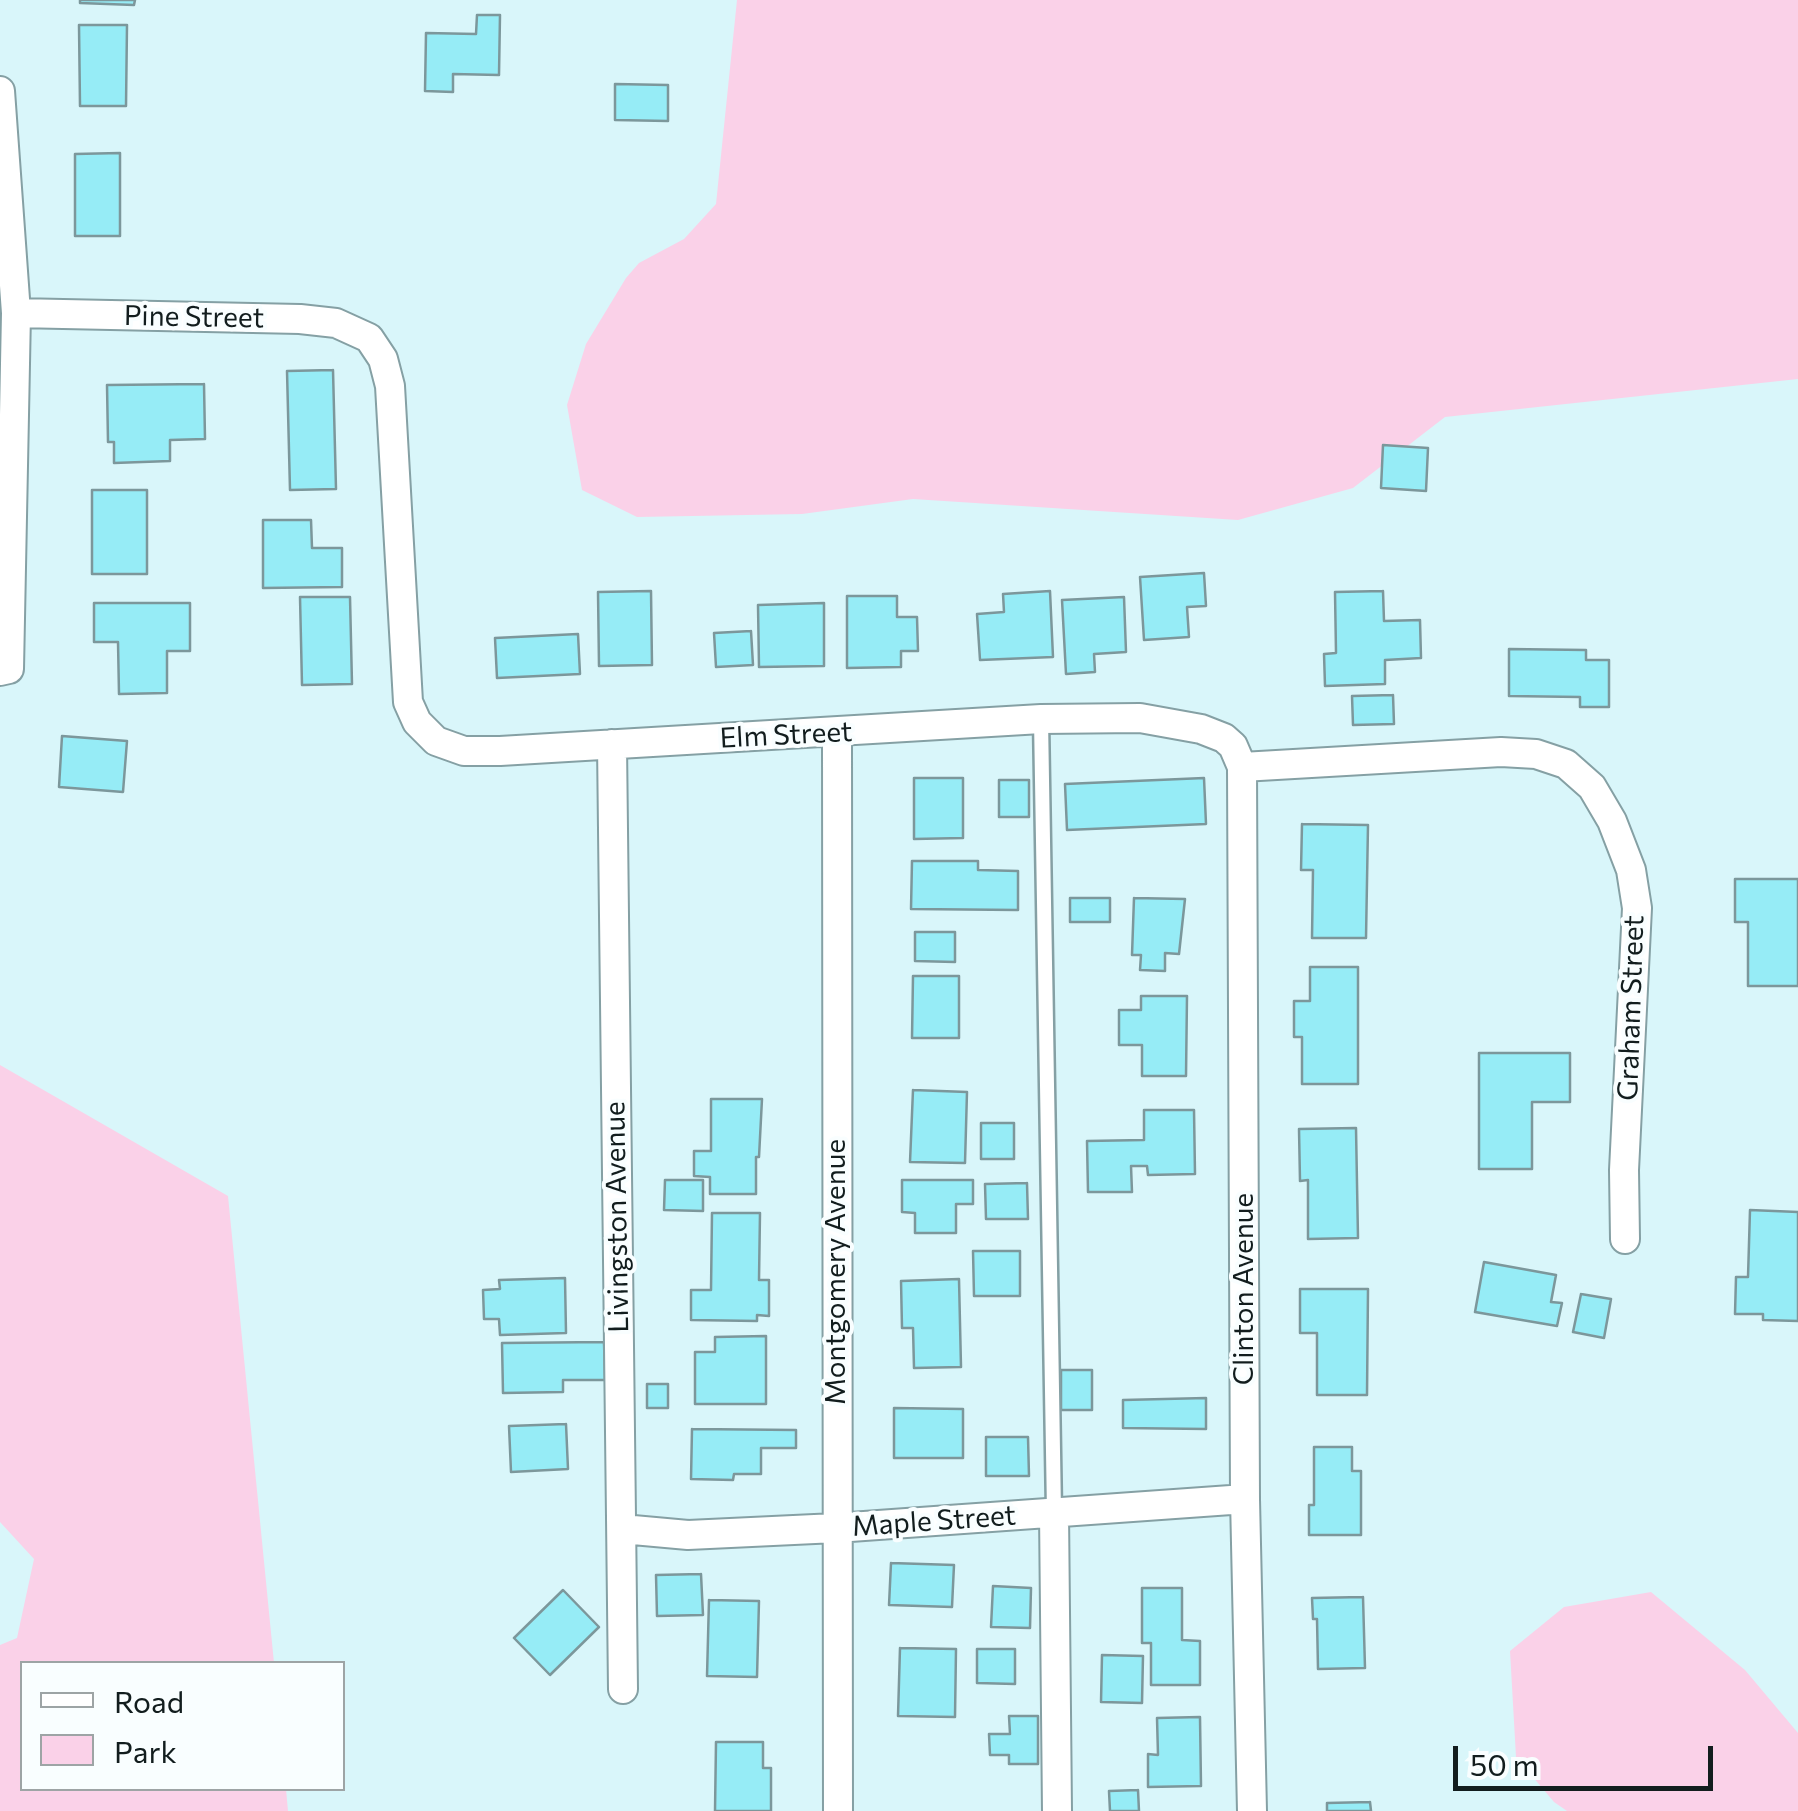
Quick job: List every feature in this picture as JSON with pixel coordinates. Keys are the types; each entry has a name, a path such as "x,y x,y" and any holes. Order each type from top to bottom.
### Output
{"street":[{"path":"0,91 16,312 9,670 0,671"},
{"name":"Pine Street","path":"16,312 300,319 336,323 369,338 383,359 390,386 403,627"},
{"name":"Elm Street","path":"403,627 408,702 416,722 436,741 464,751 1041,719 1140,718 1201,728 1224,738 1242,767"},
{"name":"Montgomery Avenue","path":"837,732 838,1811"},
{"name":"Livingston Avenue","path":"612,744 623,1690"},
{"name":"Graham Street","path":"1242,767 1501,752 1536,754 1566,764 1592,787 1612,821 1630,870 1637,908 1624,1239"},
{"name":"Clinton Avenue","path":"1242,767 1245,1499 1252,1811"},
{"name":"Maple Street","path":"622,1529 688,1535 836,1528 1245,1499"},
{"path":"1054,1512 1057,1811"}],"lane":[{"path":"1041,719 1054,1512"}],"green space":[{"path":"737,0 1798,0 1798,379 1445,417 1353,488 1238,520 913,499 802,514 637,517 582,490 567,405 586,344 626,278 639,263 684,239 716,204"},
{"path":"0,1065 228,1196 274,1661 20,1661 20,1791 286,1791 288,1811 0,1811 0,1645 17,1638 34,1559 0,1522"},
{"path":"1651,1592 1745,1670 1798,1733 1798,1811 1567,1811 1554,1802 1516,1757 1510,1651 1564,1607"}],"building":[{"path":"80,0 135,0 134,5"},
{"path":"477,15 500,15 499,75 453,74 453,92 425,91 426,33 476,34"},
{"path":"79,25 127,25 126,106 80,106"},
{"path":"615,84 668,85 668,121 615,120"},
{"path":"120,153 120,236 75,236 75,154"},
{"path":"333,370 336,489 290,490 287,371"},
{"path":"204,384 205,439 170,440 170,461 114,463 114,442 108,442 107,385"},
{"path":"1383,445 1428,448 1426,491 1381,488"},
{"path":"92,490 147,490 147,574 92,574"},
{"path":"263,520 311,520 312,548 342,548 342,587 263,588"},
{"path":"1204,573 1206,606 1187,607 1189,637 1144,640 1140,577"},
{"path":"651,591 652,665 599,666 598,592"},
{"path":"1050,591 1053,657 980,660 977,614 1004,612 1003,594"},
{"path":"1383,591 1384,621 1420,620 1421,658 1385,660 1385,684 1325,686 1324,654 1336,653 1335,592"},
{"path":"847,596 897,596 897,617 917,617 918,651 901,651 901,667 847,668"},
{"path":"300,597 350,597 352,684 302,685"},
{"path":"1124,597 1126,652 1094,654 1095,672 1066,674 1062,600"},
{"path":"94,603 190,603 190,651 167,651 167,693 119,694 118,642 94,642"},
{"path":"824,603 824,666 759,667 758,605"},
{"path":"751,631 753,665 716,667 714,633"},
{"path":"578,634 580,674 497,678 495,638"},
{"path":"1509,649 1586,650 1586,660 1609,660 1609,707 1580,707 1580,697 1509,696"},
{"path":"1393,695 1394,724 1353,725 1352,696"},
{"path":"62,736 127,741 123,792 59,787"},
{"path":"914,778 963,778 963,838 914,839"},
{"path":"1204,778 1206,824 1067,830 1065,784"},
{"path":"999,780 1029,780 1029,817 999,817"},
{"path":"1302,824 1368,825 1366,938 1312,938 1313,870 1301,870"},
{"path":"912,861 978,861 978,870 1018,871 1018,910 911,909"},
{"path":"1735,879 1798,879 1798,986 1748,986 1748,922 1735,922"},
{"path":"1070,898 1110,898 1110,922 1070,922"},
{"path":"1134,898 1185,899 1179,954 1165,953 1165,971 1140,970 1141,955 1132,955"},
{"path":"915,932 955,932 955,962 915,961"},
{"path":"1310,967 1358,967 1358,1084 1302,1084 1302,1037 1294,1037 1294,1001 1310,1001"},
{"path":"913,976 959,976 959,1038 912,1038"},
{"path":"1141,996 1187,996 1186,1076 1142,1076 1142,1045 1119,1045 1119,1010 1141,1010"},
{"path":"1479,1053 1570,1053 1570,1102 1532,1102 1532,1169 1479,1169"},
{"path":"913,1090 967,1092 965,1163 910,1162"},
{"path":"711,1099 762,1099 756,1194 710,1194 710,1177 694,1176 694,1151 711,1151"},
{"path":"1144,1110 1194,1110 1195,1174 1148,1175 1147,1166 1131,1166 1132,1192 1088,1192 1087,1141 1144,1140"},
{"path":"981,1123 1014,1123 1014,1159 981,1159"},
{"path":"1356,1128 1358,1238 1308,1239 1308,1180 1300,1181 1299,1129"},
{"path":"665,1180 703,1180 703,1211 664,1210"},
{"path":"902,1180 973,1180 973,1204 956,1204 956,1233 915,1233 915,1213 902,1212"},
{"path":"1027,1183 1028,1219 986,1219 985,1184"},
{"path":"1750,1210 1798,1212 1798,1321 1763,1320 1763,1314 1735,1314 1736,1277 1748,1277"},
{"path":"712,1213 760,1213 759,1280 769,1280 769,1316 757,1315 757,1321 691,1320 691,1290 711,1290"},
{"path":"973,1251 1020,1251 1020,1296 974,1296"},
{"path":"1484,1262 1556,1275 1551,1302 1562,1303 1557,1326 1475,1312"},
{"path":"565,1278 566,1333 500,1335 499,1319 484,1319 483,1290 500,1289 499,1280"},
{"path":"959,1279 961,1367 914,1368 913,1328 902,1328 901,1281"},
{"path":"1300,1289 1368,1289 1367,1395 1317,1395 1317,1333 1300,1333"},
{"path":"1581,1294 1611,1299 1604,1338 1573,1332"},
{"path":"766,1336 766,1404 695,1404 695,1352 715,1352 715,1337"},
{"path":"604,1342 605,1380 563,1380 563,1392 503,1393 502,1343"},
{"path":"1061,1370 1092,1370 1092,1410 1061,1410"},
{"path":"647,1384 668,1384 668,1408 647,1408"},
{"path":"1206,1398 1206,1429 1123,1428 1123,1400"},
{"path":"894,1408 963,1409 963,1458 894,1458"},
{"path":"566,1424 568,1469 511,1472 509,1426"},
{"path":"692,1429 796,1430 796,1448 761,1448 761,1474 734,1474 733,1480 691,1479"},
{"path":"986,1437 1028,1437 1029,1476 986,1476"},
{"path":"1314,1447 1352,1447 1352,1471 1361,1471 1361,1535 1309,1535 1309,1505 1314,1505"},
{"path":"891,1563 954,1565 952,1607 889,1605"},
{"path":"701,1574 703,1615 657,1616 656,1575"},
{"path":"993,1586 1031,1588 1030,1628 991,1627"},
{"path":"1142,1588 1182,1588 1182,1640 1200,1641 1200,1685 1151,1685 1151,1643 1142,1643"},
{"path":"563,1590 599,1627 550,1675 514,1638"},
{"path":"1363,1597 1365,1668 1318,1669 1317,1619 1313,1619 1312,1598"},
{"path":"709,1600 759,1601 757,1677 707,1676"},
{"path":"900,1648 956,1649 955,1717 898,1716"},
{"path":"977,1649 1015,1649 1015,1684 977,1683"},
{"path":"1102,1655 1143,1656 1142,1703 1101,1702"},
{"path":"1009,1716 1038,1716 1038,1764 1009,1764 1009,1755 990,1755 989,1734 1010,1734"},
{"path":"1200,1717 1201,1786 1148,1787 1148,1754 1158,1755 1157,1718"},
{"path":"716,1742 763,1742 763,1768 771,1768 771,1811 715,1811"},
{"path":"1138,1790 1139,1811 1110,1811 1109,1791"},
{"path":"1370,1802 1371,1811 1327,1811 1327,1803"}]}
